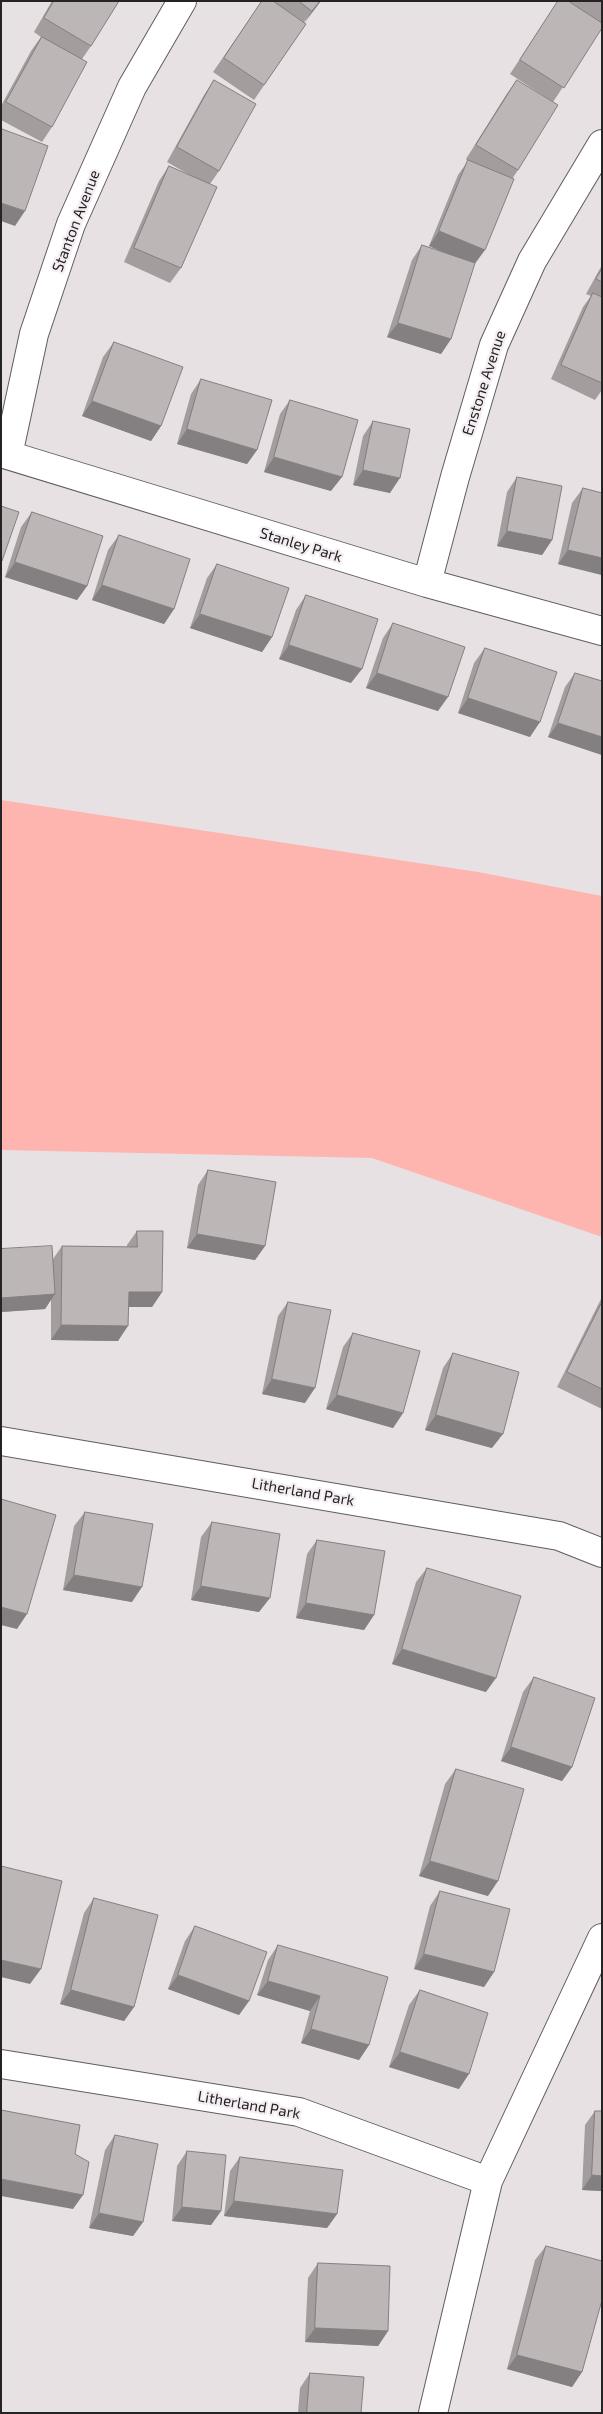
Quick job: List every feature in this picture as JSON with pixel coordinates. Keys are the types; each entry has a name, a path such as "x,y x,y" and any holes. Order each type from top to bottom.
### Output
{"street":[{"name":"Stanton Avenue","path":"4,454 34,334 71,224 132,87 182,1"},
{"name":"Enstone Avenue","path":"427,583 455,478 494,345 532,261 602,144"},
{"name":"Stanley Park","path":"4,454 427,583 602,631"},
{"name":"Litherland Park","path":"1,1441 559,1536 602,1553"},
{"path":"433,2413 488,2181 602,1938"},
{"name":"Litherland Park","path":"1,2064 299,2112 488,2181"}],"shaded area":[{"path":"1,800 478,872 602,896 602,1237 372,1158 1,1150"}],"building":[{"path":"54,1 119,1 91,46 44,18"},
{"path":"262,1 273,1 306,24 264,85 224,58"},
{"path":"299,1 320,1 312,11"},
{"path":"558,1 568,1 602,23 602,28 564,88 520,60"},
{"path":"42,37 87,62 52,127 6,102"},
{"path":"214,80 256,104 219,171 177,147"},
{"path":"517,80 558,105 518,170 476,145"},
{"path":"2,129 48,146 25,211 1,203"},
{"path":"468,160 514,179 485,250 439,231"},
{"path":"169,166 217,187 181,268 134,248"},
{"path":"422,245 475,263 451,339 398,323"},
{"path":"602,269 602,282 596,279"},
{"path":"593,293 602,297 602,383 561,365"},
{"path":"114,342 183,367 161,426 92,401"},
{"path":"201,379 272,400 257,450 187,429"},
{"path":"290,400 358,420 342,477 274,457"},
{"path":"373,421 410,429 400,478 363,470"},
{"path":"517,477 562,486 552,540 507,531"},
{"path":"583,488 602,493 602,558 568,550"},
{"path":"1,506 19,512 2,561 1,561"},
{"path":"32,512 103,536 87,586 15,562"},
{"path":"119,535 190,559 174,609 102,585"},
{"path":"217,564 289,588 272,637 200,614"},
{"path":"306,595 378,619 362,669 289,645"},
{"path":"393,623 465,647 448,697 377,673"},
{"path":"485,648 557,672 540,722 468,698"},
{"path":"575,673 602,681 602,737 558,723"},
{"path":"208,1170 276,1182 265,1246 197,1234"},
{"path":"137,1231 163,1231 162,1292 129,1292 128,1326 61,1325 62,1246 137,1247"},
{"path":"52,1246 55,1294 1,1298 1,1249"},
{"path":"288,1302 331,1310 315,1388 272,1379"},
{"path":"602,1302 602,1389 567,1372"},
{"path":"353,1333 420,1351 403,1413 337,1395"},
{"path":"453,1353 519,1372 503,1434 436,1415"},
{"path":"1,1499 56,1515 27,1614 1,1607"},
{"path":"85,1512 153,1524 142,1587 74,1575"},
{"path":"212,1522 280,1534 270,1598 201,1586"},
{"path":"317,1540 385,1551 374,1615 306,1603"},
{"path":"427,1568 521,1596 496,1678 402,1649"},
{"path":"534,1677 595,1698 572,1767 511,1747"},
{"path":"456,1769 524,1789 498,1881 430,1861"},
{"path":"1,1866 62,1881 41,1969 1,1960"},
{"path":"440,1891 510,1909 494,1972 424,1954"},
{"path":"94,1898 158,1915 134,2007 71,1990"},
{"path":"195,1926 267,1952 249,2001 178,1975"},
{"path":"278,1945 388,1977 369,2045 311,2029 320,1996 268,1981"},
{"path":"420,1990 488,2013 469,2074 400,2052"},
{"path":"1,2110 80,2125 75,2154 89,2162 83,2195 1,2179"},
{"path":"595,2111 602,2111 602,2176 592,2175"},
{"path":"115,2135 158,2144 143,2222 99,2213"},
{"path":"187,2151 226,2155 221,2211 182,2207"},
{"path":"240,2157 343,2170 337,2214 234,2201"},
{"path":"546,2246 602,2261 602,2300 582,2372 517,2355"},
{"path":"318,2263 390,2266 388,2331 315,2328"},
{"path":"310,2373 364,2377 361,2413 307,2413"}]}
